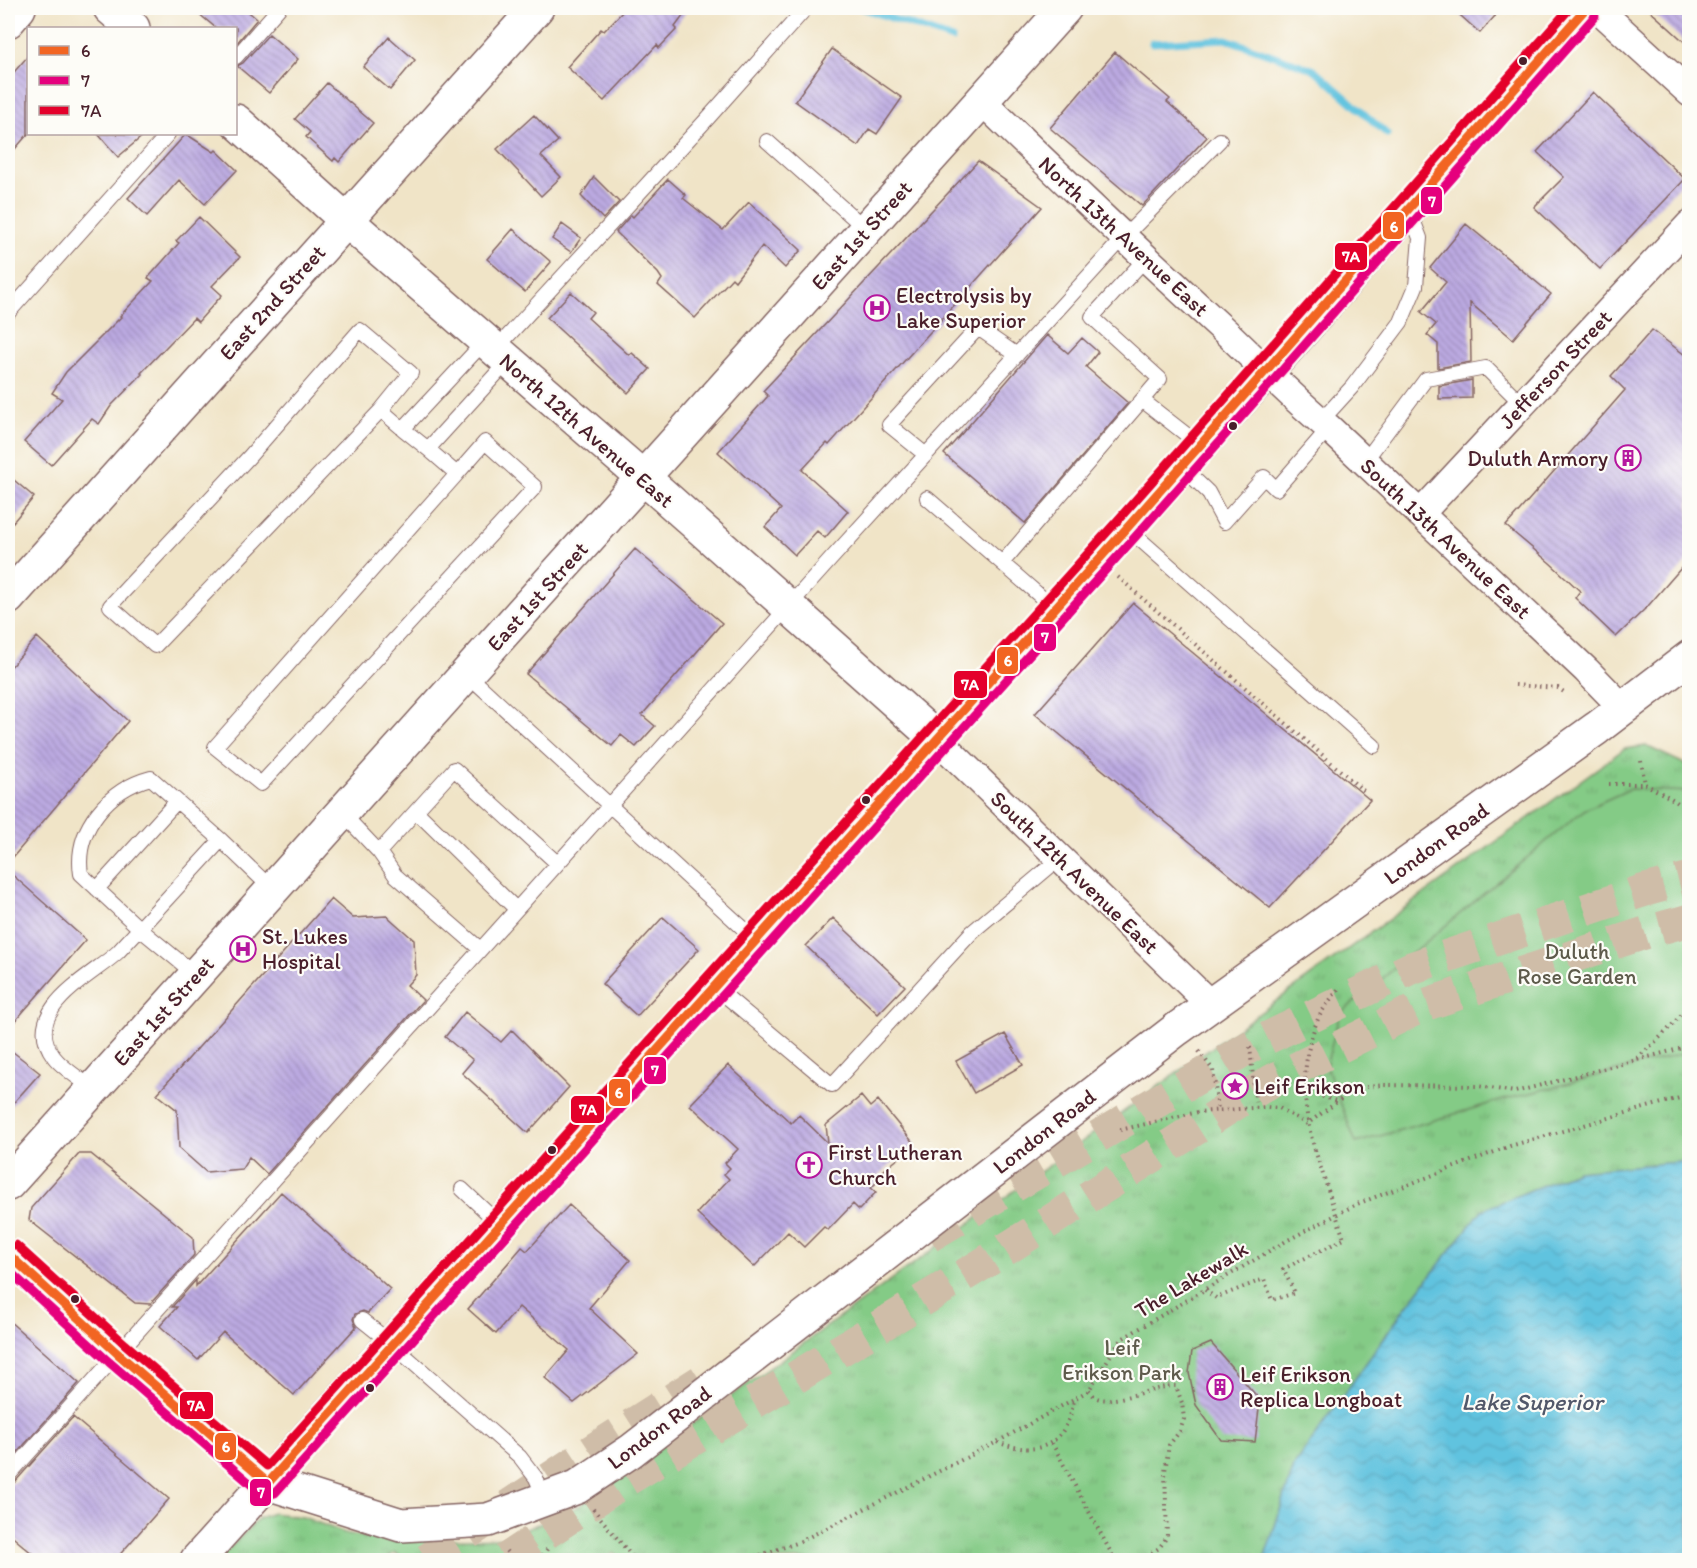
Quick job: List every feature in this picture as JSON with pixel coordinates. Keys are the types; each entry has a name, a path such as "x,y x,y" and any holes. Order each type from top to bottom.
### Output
{"street":[{"path":"8,21 20,8"},
{"path":"110,8 132,27"},
{"name":"East 2nd Street","path":"9,593 537,8"},
{"name":"East 1st Street","path":"8,1184 1065,8"},
{"path":"197,1560 938,740 1268,371 1586,8"},
{"path":"1597,8 1625,31 1689,93"},
{"name":"North 13th Avenue East","path":"982,101 1268,371"},
{"name":"North 12th Avenue East","path":"237,122 938,740"},
{"name":"Jefferson Street","path":"1420,513 1689,225"},
{"name":"South 13th Avenue East","path":"1268,371 1290,395 1365,461 1586,670 1623,708"},
{"name":"London Road","path":"268,1484 401,1525 488,1520 577,1487 631,1451 1177,1029 1623,708 1689,657"},
{"name":"South 12th Avenue East","path":"938,740 1211,1005"},
{"path":"8,1254 117,1353 268,1484"}],"lane":[{"path":"237,56 279,8"},
{"path":"428,449 496,351 806,8"},
{"path":"8,313 167,135"},
{"path":"8,1476 788,606 1124,237 1220,140"},
{"path":"767,141 866,229"},
{"path":"1142,400 1192,456 1224,522 1264,477 1276,489 1401,322 1416,286 1420,238 1409,210"},
{"path":"1002,563 1160,380 1092,317 1146,258"},
{"path":"926,455 889,424 978,328 1017,355"},
{"path":"360,330 411,373 381,410 155,646 110,606 249,457 360,330"},
{"path":"403,429 496,351"},
{"path":"1365,461 1426,379 1486,368 1522,404"},
{"path":"381,410 457,474"},
{"path":"485,442 535,487 261,784 215,747 457,474 485,442"},
{"path":"927,498 1055,609"},
{"path":"1127,528 1374,746"},
{"path":"467,674 756,941"},
{"path":"379,852 454,769 557,863"},
{"path":"196,975 81,874 79,862 82,840 104,805 117,793 151,778 273,890"},
{"path":"97,889 177,801"},
{"path":"416,811 516,909"},
{"path":"342,813 379,852 395,875 480,949"},
{"path":"93,1089 55,1058 46,1038 46,1025 51,1007 75,984 102,966 221,840"},
{"path":"715,987 831,1085 972,932 1060,858"},
{"path":"462,1189 501,1226"},
{"path":"362,1320 520,1457 536,1478 545,1499"}],"path":[{"path":"1117,576 1366,793"},
{"path":"1515,685 1558,688 1567,694"},
{"path":"1641,761 1646,784"},
{"path":"1609,784 1646,784 1674,800 1689,813"},
{"path":"1205,1290 1216,1299 1264,1279 1272,1300 1294,1293 1283,1269 1344,1239 1307,1124 1305,1091 1305,1065 1318,1018 1339,988"},
{"path":"1634,1060 1670,1028 1689,1003"},
{"path":"1307,1124 1336,1101 1367,1087 1384,1085 1478,1086 1515,1092 1689,1046"},
{"path":"1250,1047 1256,1107"},
{"path":"1199,1051 1213,1070 1218,1110"},
{"path":"1305,1091 1336,1101"},
{"name":"The Lakewalk","path":"749,1560 797,1543 997,1442 1074,1399 1089,1390 1120,1340 1288,1240 1357,1204 1510,1146 1689,1095"},
{"path":"1120,1130 1198,1112 1256,1107 1279,1108 1307,1124"},
{"path":"1089,1390 1096,1398 1107,1400 1165,1385 1176,1386 1179,1394 1184,1419 1180,1431 1169,1445 1165,1471 1167,1537 1159,1548 1141,1560"},
{"path":"997,1442 1015,1449 1028,1449 1052,1443 1062,1433 1071,1417 1074,1399"},
{"path":"1052,1443 1115,1560"},
{"path":"595,1513 635,1560"},
{"path":"539,1560 549,1547"},
{"path":"506,1551 514,1560"}],"green space":[{"name":"Leif Erikson Park","path":"1646,746 1689,766 1689,1161 1578,1171 1482,1210 1405,1308 1295,1464 1264,1560 620,1560 614,1552 603,1560 406,1560 395,1553 384,1560 218,1560 259,1518 273,1513 303,1517 345,1533 386,1541 506,1538 579,1506 1624,749"},
{"name":"Duluth Rose Garden","path":"1630,789 1689,792 1689,1052 1492,1103 1356,1143 1326,1066 1340,1014 1584,810"}],"water":[{"name":"Lake Superior","path":"1689,1161 1689,1560 1264,1560 1295,1464 1405,1308 1482,1210 1578,1171"}],"building":[{"path":"192,8 244,8 257,19 237,43 237,27 215,27"},
{"path":"626,8 689,8 675,27 677,29 659,48 657,45 604,101 567,67 601,29 604,31"},
{"path":"1452,8 1502,8 1480,33"},
{"path":"1647,8 1689,8 1689,46"},
{"path":"269,34 298,59 269,93 237,66 243,63"},
{"path":"389,37 415,60 390,90 363,67"},
{"path":"832,49 902,98 877,134 869,129 858,146 795,101"},
{"path":"1115,52 1170,99 1167,102 1207,137 1142,206 1050,128"},
{"path":"27,57 27,135 8,157 8,79"},
{"path":"327,83 373,123 339,162 335,158 333,161 306,137 310,132 295,119"},
{"path":"1593,92 1685,179 1600,269 1534,207 1564,177 1537,152"},
{"path":"534,115 558,141 541,156 561,177 541,196 497,149"},
{"path":"99,135 144,135 118,157"},
{"path":"185,135 214,152 216,150 237,170 205,204 179,180 147,216 128,198"},
{"path":"978,161 1042,207 829,445 827,443 802,470 848,511 825,538 817,531 795,555 765,527 781,509 718,452 768,396 763,391"},
{"path":"594,177 619,202 603,219 581,196"},
{"path":"668,179 686,195 683,198 723,230 749,202 801,250 785,268 762,246 735,281 732,278 695,318 658,285 662,279 658,273 616,232"},
{"path":"199,217 240,257 212,286 222,295 198,322 194,318 141,373 111,406 99,424 92,419 51,465 24,442 62,399 52,393 66,372 153,281 148,278 179,243 176,241"},
{"path":"562,224 581,238 571,252 552,239"},
{"path":"1466,224 1551,294 1513,339 1470,303 1471,362 1438,368 1438,344 1427,335 1436,324 1421,312 1446,282 1430,268"},
{"path":"513,229 551,262 525,292 487,259"},
{"path":"571,292 593,312 588,318 629,355 632,353 650,369 628,393 547,318"},
{"name":"Duluth Armory","path":"1652,330 1689,358 1689,559 1648,606 1616,637 1575,598 1580,591 1506,526 1625,390 1611,376"},
{"path":"1047,335 1068,353 1082,338 1098,352 1086,367 1128,403 1025,523 944,454"},
{"path":"1472,380 1472,398 1439,399 1439,386"},
{"path":"8,475 34,497 8,528"},
{"path":"635,549 722,623 642,715 655,726 636,747 621,735 612,746 526,674"},
{"path":"1133,603 1370,800 1270,908 1035,714"},
{"path":"37,637 128,721 8,863 8,670"},
{"path":"8,871 86,940 8,1029"},
{"path":"331,899 353,918 387,916 414,940 416,975 407,985 423,1000 267,1174 249,1157 242,1169 206,1172 179,1148 177,1110 157,1094"},
{"path":"663,917 699,949 637,1016 602,984"},
{"path":"833,918 905,986 878,1014 806,946"},
{"path":"465,1012 501,1042 512,1030 569,1087 528,1133 462,1073 473,1060 445,1037"},
{"path":"1005,1034 1023,1065 974,1093 956,1061"},
{"path":"8,1048 40,1073 8,1109"},
{"name":"First Lutheran Church","path":"728,1065 791,1123 799,1115 828,1143 826,1125 861,1096 870,1107 878,1100 915,1145 878,1175 879,1180 871,1188 876,1192 859,1210 853,1204 828,1230 824,1227 804,1247 788,1232 754,1267 697,1213 729,1179 724,1174 730,1168 725,1163 738,1149 690,1105"},
{"path":"79,1154 91,1154 193,1237 194,1255 150,1304 135,1303 29,1220 31,1208"},
{"path":"281,1192 390,1289 368,1313 363,1311 355,1314 353,1319 356,1327 294,1395 223,1332 198,1360 160,1326 177,1307 172,1307 196,1280 196,1286"},
{"path":"569,1205 630,1260 589,1308 638,1354 574,1403 545,1378 569,1350 519,1307 496,1334 468,1309 522,1247 527,1251"},
{"path":"8,1320 79,1383 8,1463"},
{"name":"Leif Erikson Replica Longboat","path":"1211,1343 1260,1400 1255,1442 1221,1440 1196,1405 1189,1373 1192,1351"},
{"path":"73,1417 169,1499 115,1560 40,1560 8,1533 8,1485 15,1482"}],"waterway":[{"path":"862,8 952,39"},
{"path":"1152,43 1226,39 1315,70 1387,134"}],"tunnel":[{"path":"929,1236 1253,1045 1411,968 1642,891 1690,878"},
{"path":"505,1560 623,1482 981,1265 1273,1080 1424,1005 1690,920"},
{"path":"427,1560 701,1381"}],"transit line":[{"name":"7A","path":"16,1245 125,1344 267,1466 1118,520 1570,8"},
{"name":"6","path":"8,1254 117,1353 268,1483 1127,528 1586,8"},
{"name":"7","path":"8,1270 109,1362 260,1492 268,1495 275,1493 1136,536 1595,16"}],"place":[{"name":"Electrolysis by Lake Superior","path":"877,308"},
{"name":"Duluth Armory","path":"1628,458"},
{"name":"St. Lukes Hospital","path":"243,949"},
{"name":"Leif Erikson","path":"1235,1086"},
{"name":"First Lutheran Church","path":"809,1165"},
{"name":"Leif Erikson Replica Longboat","path":"1220,1387"}]}
